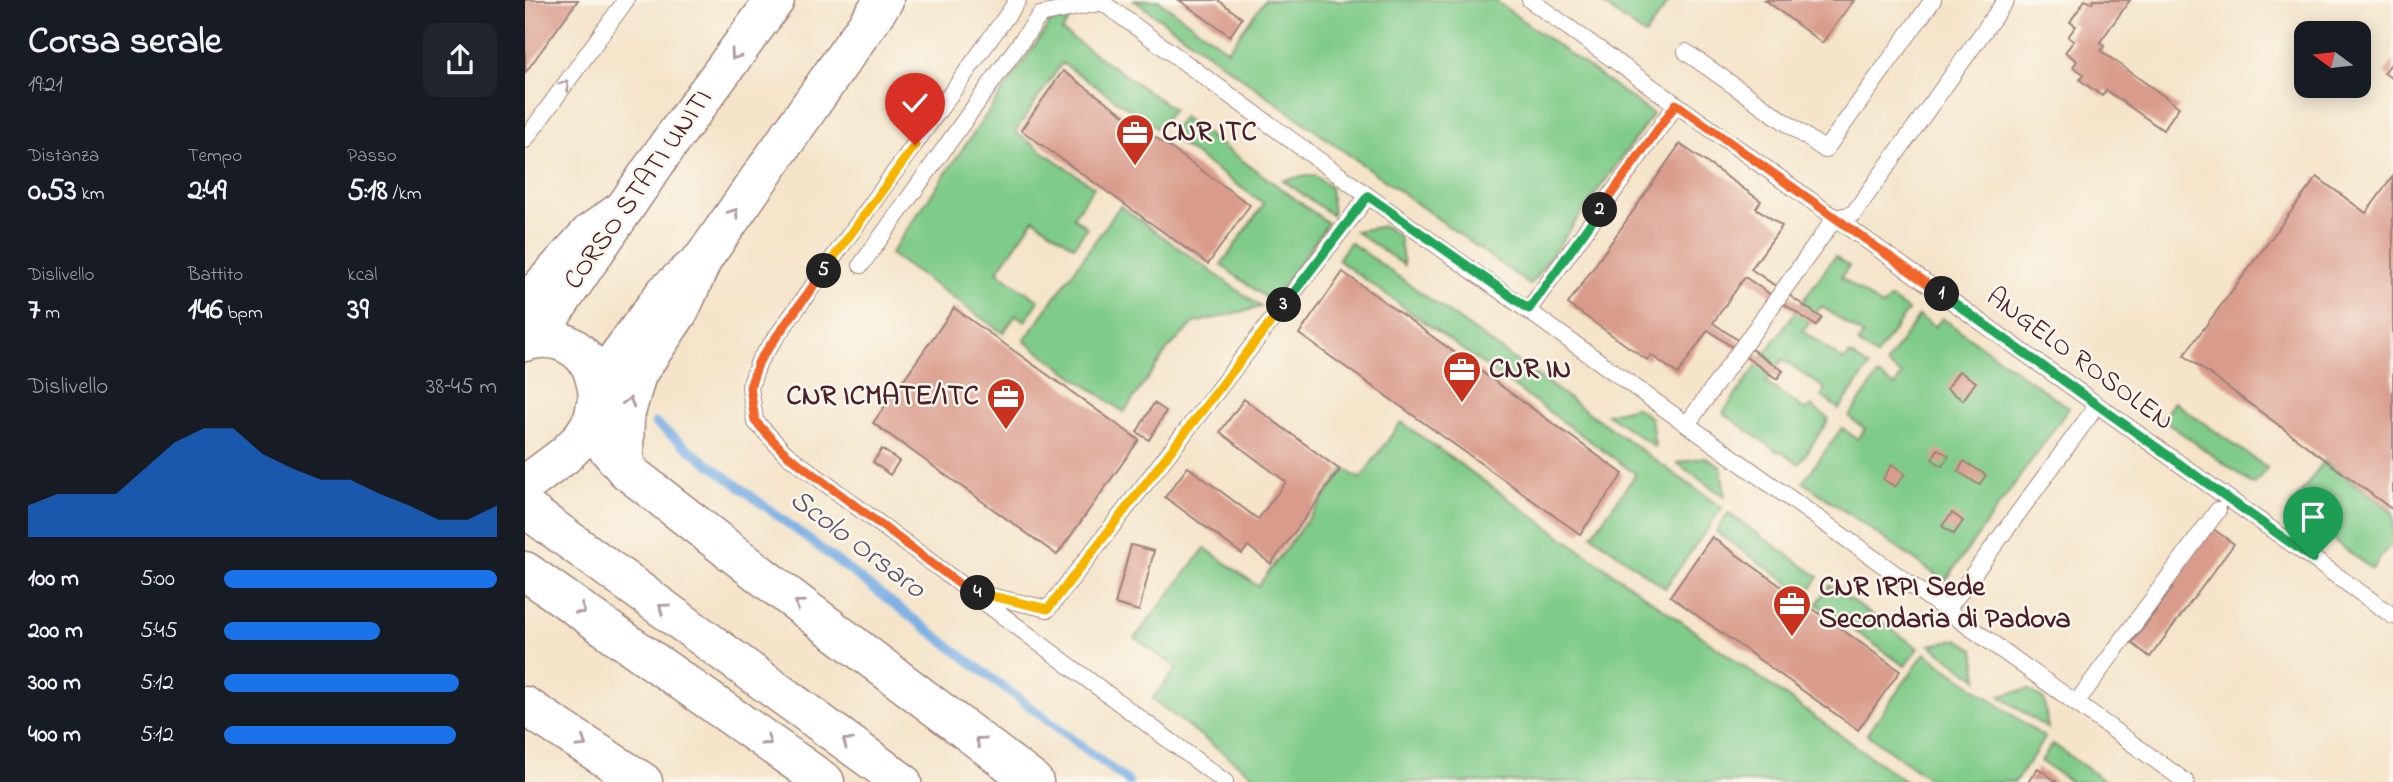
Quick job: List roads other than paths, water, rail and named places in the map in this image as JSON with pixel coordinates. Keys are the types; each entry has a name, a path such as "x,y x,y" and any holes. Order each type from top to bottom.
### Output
{"main road":[{"name":"CORSO STATI UNITI","path":"529,329 590,233 624,209 775,0"},
{"path":"626,470 625,416 637,374 680,310 703,259 884,0"},
{"path":"703,259 665,293 615,361 580,440 565,455 532,500 902,782"},
{"path":"529,329 574,347 590,364 599,438 626,470 1034,782"},
{"path":"525,571 825,782"},
{"path":"525,706 643,782"}],"lane":[{"path":"525,140 626,0"},
{"path":"1018,0 759,361 750,387 755,421 785,453 1225,782"},
{"name":"ANGELO ROSOLEN","path":"1530,0 2393,616"},
{"path":"1686,52 1825,150 1933,0"},
{"path":"1688,423 1835,218 1853,215 2006,0"},
{"path":"861,265 1040,15 1101,1 1368,196 2186,782"},
{"path":"1529,309 1676,104"},
{"path":"970,592 1048,609 1368,196"},
{"path":"1947,610 2090,415"},
{"path":"2076,703 2218,510"}],"waterway":[{"name":"Scolo Orsaro","path":"655,423 1129,782"}],"place":[{"name":"CNR ITC","path":"1135,167"},
{"name":"CNR IN","path":"1462,404"},
{"name":"CNR ICMATE/ITC","path":"1006,431"},
{"name":"CNR IRPI Sede Secondaria di Padova","path":"1792,638"}]}
